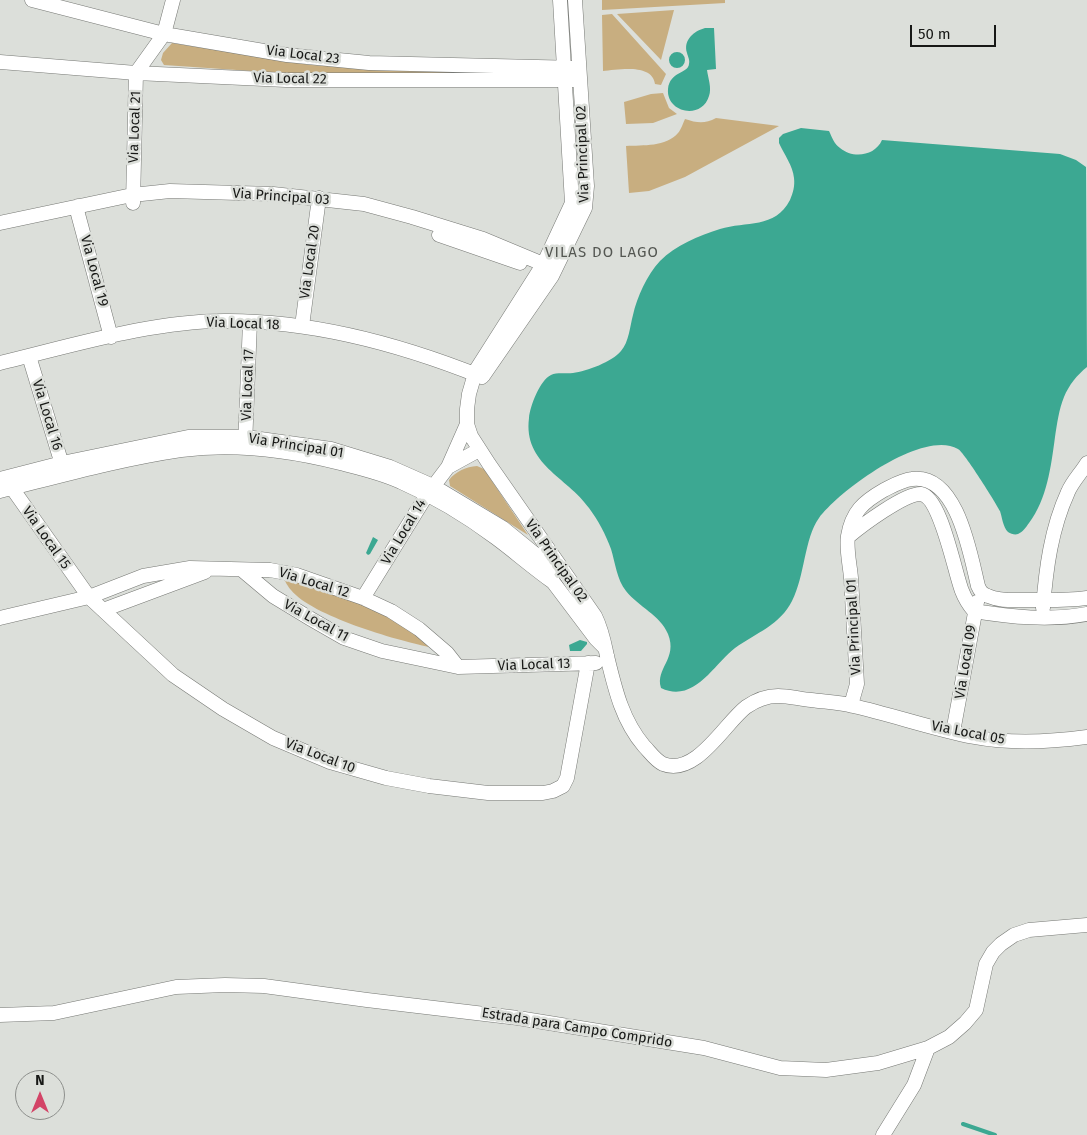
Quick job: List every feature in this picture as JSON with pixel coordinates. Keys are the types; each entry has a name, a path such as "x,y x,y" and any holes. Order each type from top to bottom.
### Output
{"street":[{"name":"Via Local 23","path":"32,0 164,34 287,55 473,72 580,74"},
{"name":"Via Local 21","path":"133,199 136,73 164,34 173,0"},
{"name":"Via Principal 02","path":"547,270 572,203 560,0"},
{"name":"Via Principal 02","path":"574,0 587,198 582,216 469,394 467,424 479,450 595,616 605,638 607,656"},
{"name":"Via Local 22","path":"0,62 136,73 286,80 473,72"},
{"name":"Via Principal 03","path":"0,223 133,199 364,204 483,239 547,270"},
{"name":"Via Local 20","path":"302,326 318,203"},
{"name":"Via Principal 03","path":"0,233 78,210"},
{"name":"Via Local 19","path":"78,210 111,337"},
{"name":"Via Local 18","path":"0,363 156,328 227,321 302,326 360,338 417,354 479,376"},
{"name":"Via Local 17","path":"245,442 250,322"},
{"name":"Via Local 16","path":"29,356 63,468"},
{"name":"Via Local 14","path":"363,598 430,491 448,468 467,424"},
{"name":"Via Principal 01","path":"4,484 63,468 245,442 370,470 430,491 495,537 553,582 607,656 616,695 625,717 637,737 655,758 663,764 672,766 683,765 694,759 712,743 744,708 765,697 779,696 851,705 857,684 848,537 856,513 867,500 897,483 912,479 924,479 942,488"},
{"name":"Via Local 14","path":"448,468 479,450"},
{"path":"1043,617 1048,555 1058,517 1068,490 1087,463"},
{"name":"Via Local 15","path":"4,484 89,597"},
{"path":"930,500 942,488 953,505 965,537 980,592 986,596 999,599 1064,601 1087,598"},
{"path":"848,537 893,505 917,494 926,496 930,500 947,534 961,590 974,611 1004,616 1066,618 1087,614"},
{"name":"Via Local 12","path":"89,597 143,576 190,568 270,570 296,574 363,598 392,612 418,629 447,653 458,667"},
{"path":"103,610 213,569"},
{"name":"Via Local 11","path":"242,570 273,596 344,638 382,651 458,667"},
{"name":"Via Local 09","path":"953,732 965,674 974,611 980,592"},
{"path":"0,618 89,597"},
{"name":"Via Local 10","path":"89,597 173,675 223,709 273,738 330,762 386,778 429,786 478,792 543,793 563,786 567,778 588,664"},
{"name":"Via Local 13","path":"458,667 588,664 607,656"},
{"name":"Via Local 05","path":"851,705 953,732 1009,741 1045,741 1087,737"},
{"name":"Estrada para Campo Comprido","path":"0,1015 54,1013 176,987 264,986 528,1019 704,1048 780,1068 826,1070 878,1063 928,1048 949,1037 976,1010 986,964 993,952 1001,944 1014,935 1029,930 1087,925"},
{"path":"883,1135 914,1085 928,1048"}],"shaded area":[{"path":"602,0 725,0 725,3 602,10"},
{"path":"674,10 661,60 617,14"},
{"path":"612,14 666,74 661,85 655,84 653,77 641,70 603,71 602,15"},
{"path":"705,28 714,28 716,69 707,70 710,83 709,96 705,104 692,111 678,108 669,97 669,83 688,67 689,61 686,48 688,40 697,31"},
{"path":"172,43 311,65 465,71 465,74 295,74 164,65 161,60 163,53"},
{"path":"674,52 680,52 685,57 683,66 674,68 669,63 669,57"},
{"path":"663,93 669,108 677,114 653,123 626,124 624,102 651,94"},
{"path":"716,118 779,126 685,177 649,191 629,193 626,146 667,141 679,132 685,119 701,122"},
{"path":"801,128 829,131 838,146 851,154 857,155 874,150 882,140 1060,154 1076,160 1086,167 1087,367 1074,380 1064,397 1058,417 1050,471 1044,493 1035,514 1021,532 1014,534 1006,530 1000,511 973,468 958,449 943,445 924,447 904,455 863,479 830,506 819,518 810,536 796,591 792,601 781,616 767,628 735,648 703,680 684,691 673,692 661,688 660,681 669,657 670,643 668,634 655,616 631,597 623,587 607,538 589,508 540,459 533,447 529,434 530,413 539,388 551,375 573,373 592,368 612,359 621,351 628,339 635,308 643,286 655,267 666,255 704,235 720,229 768,220 784,209 794,189 794,181 792,169 779,143 779,138 783,134"},
{"path":"477,466 484,469 528,535 450,486 449,480 455,474 465,468"},
{"path":"373,537 378,540 368,555 366,553"},
{"path":"283,577 323,587 368,606 407,629 429,647 376,633 335,618 302,600 291,590"},
{"path":"580,640 587,642 581,651 570,651 569,645"}],"waterway":[{"path":"963,1124 995,1135"}],"district":[{"name":"VILAS DO LAGO","path":"602,253"}]}
